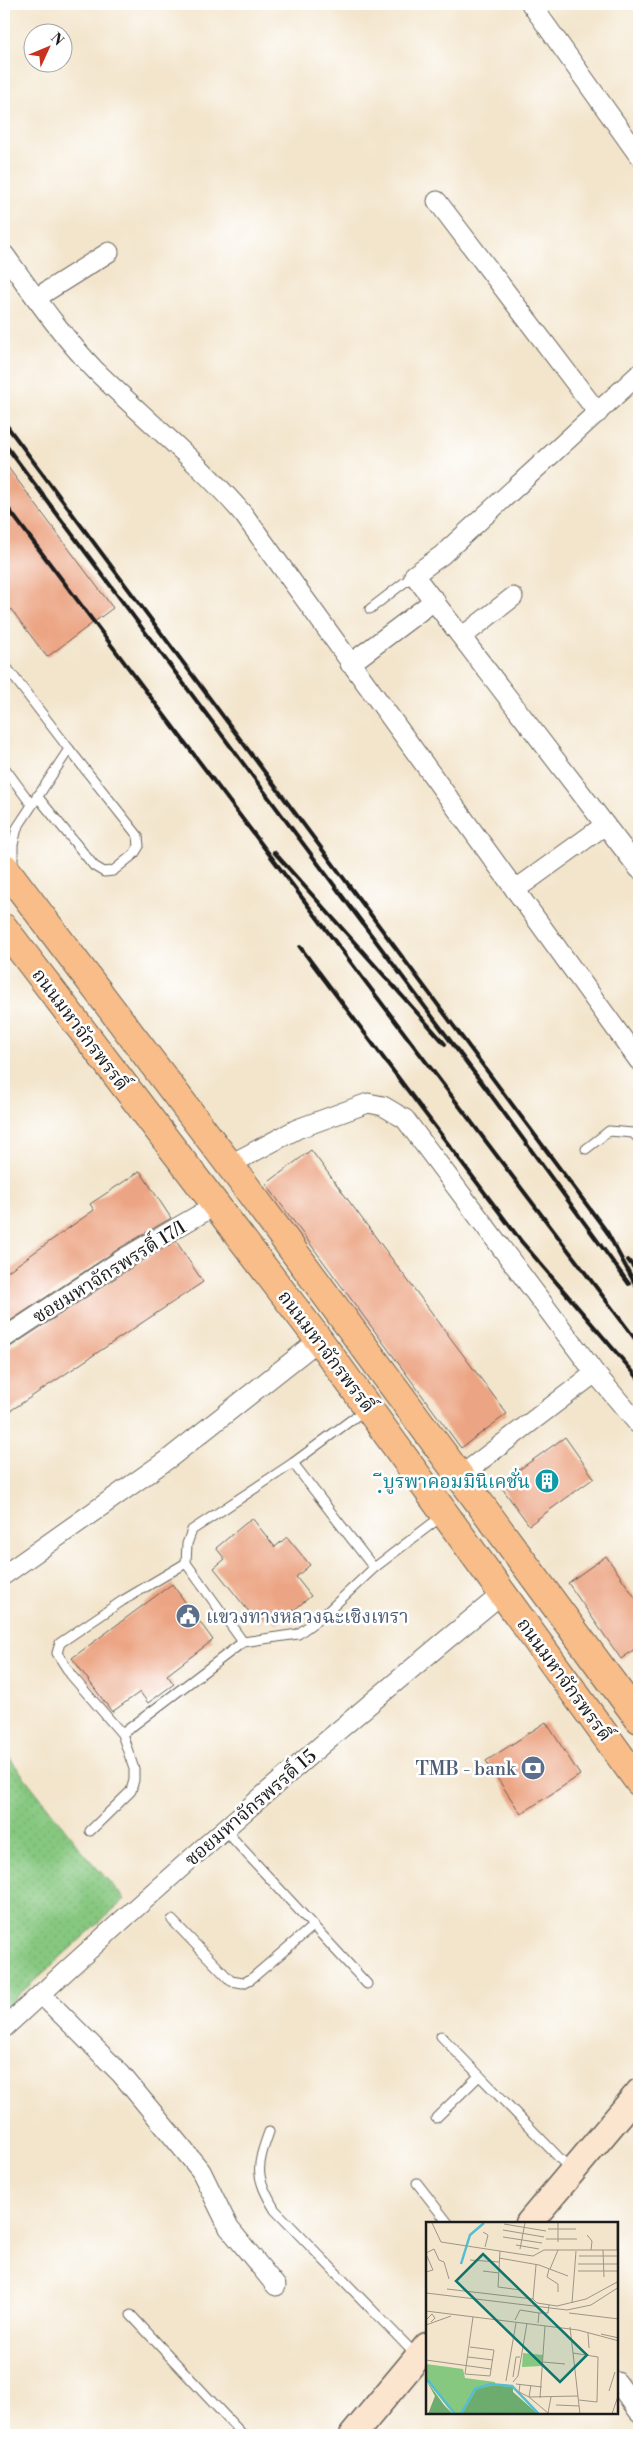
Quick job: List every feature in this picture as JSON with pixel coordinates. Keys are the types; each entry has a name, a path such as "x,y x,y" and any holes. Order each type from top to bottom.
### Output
{"main road":[{"name":"ถนนมหาจักรพรรดิ์","path":"4,867 229,1165 639,1718"},
{"name":"ถนนมหาจักรพรรดิ์","path":"4,928 319,1340 639,1782"}],"street":[{"path":"531,4 639,156"},
{"path":"437,201 598,413"},
{"path":"36,298 109,252"},
{"path":"4,254 54,323 95,370 216,482 244,515 350,664 639,1060"},
{"path":"639,374 442,555 414,575 463,636 639,870"},
{"path":"463,636 513,597"},
{"path":"350,664 435,600"},
{"path":"515,890 606,825"},
{"path":"229,1165 297,1129 368,1103 395,1112 405,1119 595,1373 639,1425"},
{"name":"ซอยมหาจักรพรรดิ์ 17/1","path":"4,1338 126,1257 216,1205"},
{"path":"4,1575 171,1457 319,1340"},
{"path":"459,1477 595,1373"},
{"name":"ซอยมหาจักรพรรดิ์ 15","path":"5,2024 366,1705 503,1593"},
{"path":"41,1994 121,2074 201,2171 229,2228 276,2286"},
{"path":"530,2222 637,2091"},
{"path":"353,2435 422,2352"},
{"path":"618,2383 639,2412"}],"lane":[{"path":"370,609 414,575"},
{"path":"4,664 138,836 139,846 134,854 113,871 104,872 94,866 4,767"},
{"path":"40,913 12,867 13,845 17,828 69,749"},
{"path":"586,1149 609,1130 633,1133 639,1139"},
{"path":"243,1642 186,1563 187,1544 192,1530 293,1463 368,1407"},
{"path":"293,1463 374,1568"},
{"path":"122,1734 243,1642 298,1634 324,1614 374,1568 446,1513"},
{"path":"90,1831 131,1790 134,1780 134,1768 122,1734 71,1674 57,1653 58,1648 60,1643 122,1601 186,1563"},
{"path":"224,1830 367,1984"},
{"path":"172,1920 231,1981 244,1983 313,1926"},
{"path":"441,2036 572,2171"},
{"path":"436,2118 479,2076"},
{"path":"269,2132 262,2152 258,2175 264,2191 275,2210 422,2352"},
{"path":"417,2183 447,2222"},
{"path":"131,2315 243,2435"}],"green space":[{"path":"4,1751 86,1856 125,1899 4,2008"}],"building":[{"path":"4,462 113,608 47,657 4,600"},
{"path":"311,1150 507,1414 461,1448 266,1184"},
{"path":"140,1171 171,1218 120,1248 4,1325 4,1274 94,1210 90,1204"},
{"path":"176,1241 203,1282 4,1415 4,1349"},
{"name":"ฺีบูรพาคอมมินิเคชั่น","path":"565,1437 594,1478 529,1525 499,1484"},
{"path":"252,1518 275,1547 287,1537 310,1565 296,1577 311,1596 277,1624 269,1614 258,1623 214,1568 225,1559 216,1548"},
{"path":"606,1556 639,1603 639,1646 621,1659 568,1583"},
{"path":"172,1584 213,1640 167,1675 174,1684 148,1703 140,1692 112,1712 72,1658"},
{"name":"TMB - bank","path":"546,1722 580,1775 521,1814 486,1761"}],"railway":[{"path":"4,422 607,1232 639,1291"},
{"path":"4,443 496,1102 629,1284"},
{"path":"4,503 639,1344"},
{"path":"274,852 445,1044"},
{"path":"300,947 521,1241 639,1379"},
{"path":"628,1260 639,1274"}],"place":[{"name":"ฺีบูรพาคอมมินิเคชั่น","path":"547,1481"},
{"name":"แขวงทางหลวงฉะเชิงเทรา","path":"188,1616"},
{"name":"TMB - bank","path":"533,1768"}]}
